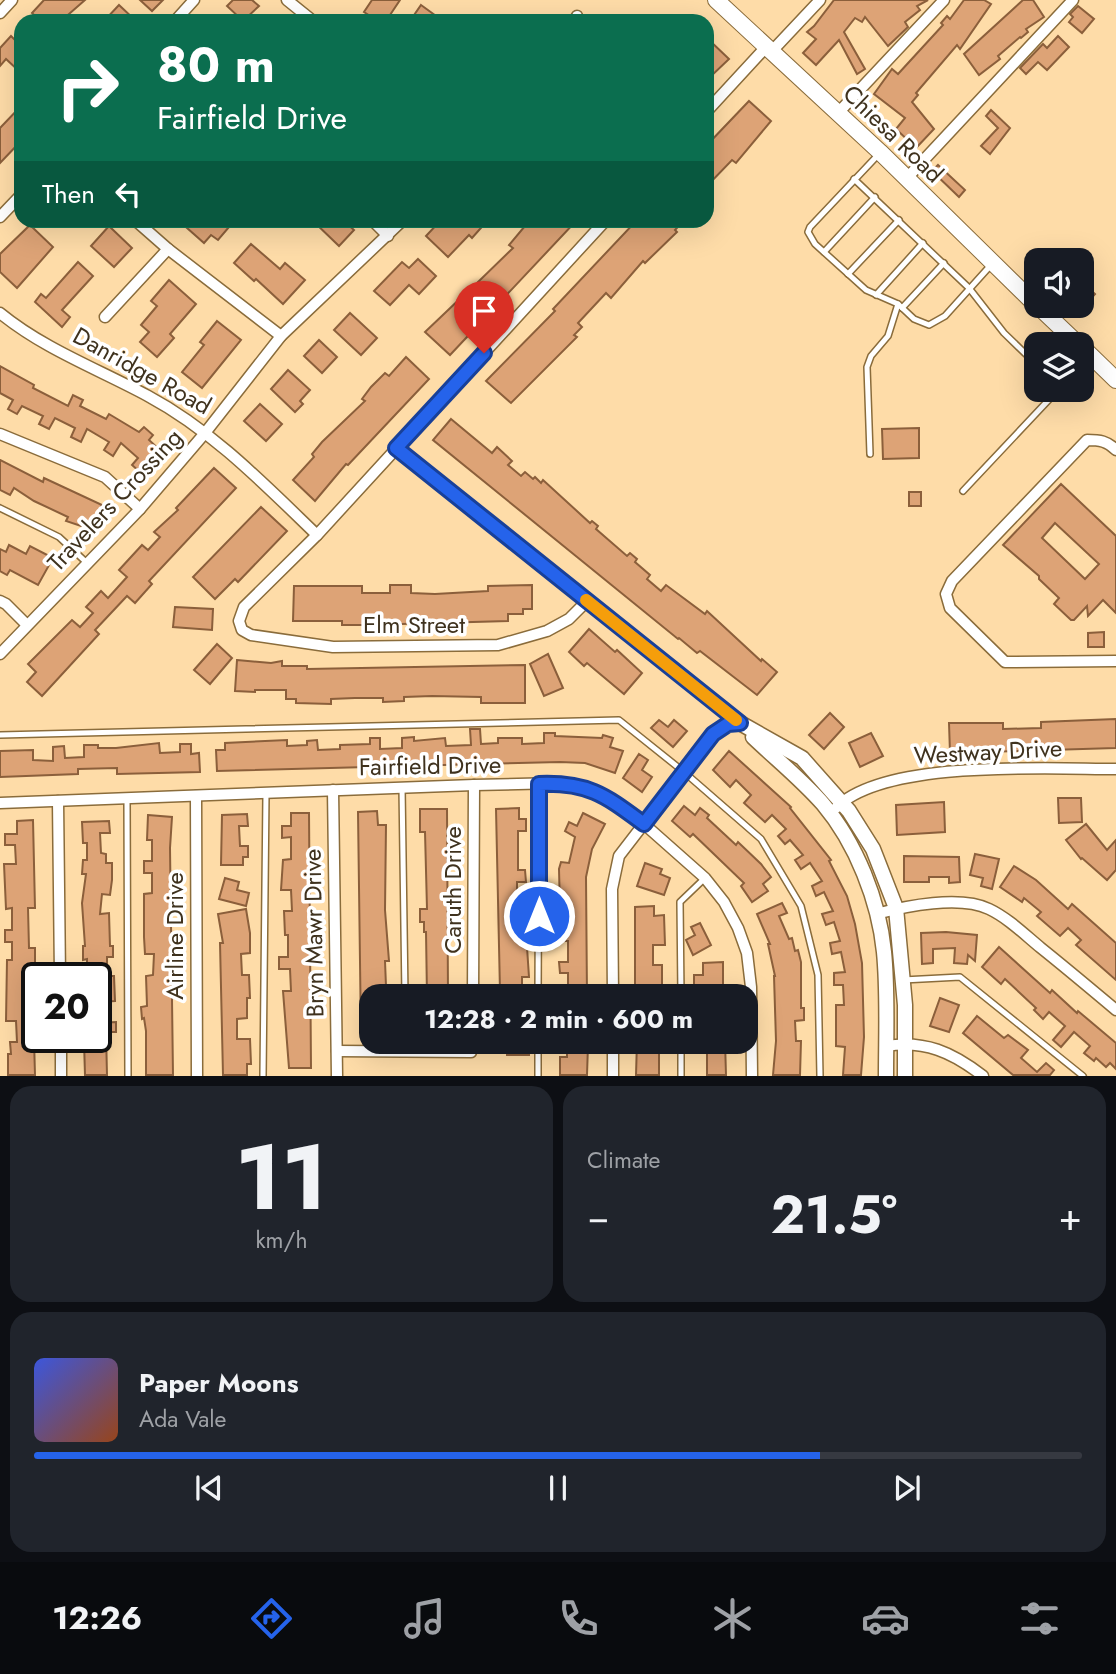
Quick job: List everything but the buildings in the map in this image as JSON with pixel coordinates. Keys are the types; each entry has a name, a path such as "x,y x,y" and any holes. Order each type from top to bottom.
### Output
{"main road":[{"name":"Chiesa Road","path":"716,0 880,152 1024,292"},
{"name":"Chiesa Road","path":"1051,318 1065,332"},
{"name":"Chiesa Road","path":"1094,359 1116,380"}],"street":[{"path":"0,13 12,0"},
{"path":"181,14 194,0"},
{"path":"287,0 304,14"},
{"path":"714,104 820,0"},
{"path":"838,113 944,0"},
{"path":"907,178 1073,0"},
{"path":"0,217 14,202"},
{"path":"144,228 281,336"},
{"path":"380,228 387,236"},
{"name":"Travelers Crossing","path":"0,654 140,509 205,433 281,336 394,228"},
{"path":"317,535 599,228"},
{"path":"105,317 168,249"},
{"name":"Danridge Road","path":"0,313 23,332 150,397 205,433 244,465 317,535"},
{"path":"0,434 105,477 140,509"},
{"path":"1116,450 1101,440 1087,440 952,581 946,594 950,608 1005,662 1116,661"},
{"path":"396,448 740,723 823,804 852,849 876,914 884,951 886,1076"},
{"name":"Elm Street","path":"317,535 244,607 239,621 242,630 251,635 333,647 498,645 547,631 569,619 587,601"},
{"path":"0,601 27,625"},
{"path":"613,984 614,873 619,856 713,734 728,724 740,723 802,758 841,802 873,849 896,908 903,980 905,1076"},
{"name":"Westway Drive","path":"830,814 841,802 898,778 964,770 1116,769"},
{"name":"Fairfield Drive","path":"0,803 474,785 557,783 586,787 606,796 644,824 705,878 724,902 747,953 751,987 752,1076"},
{"name":"Caruth Drive","path":"473,984 474,785"},
{"name":"Bryn Mawr Drive","path":"333,790 337,1076"},
{"name":"Airline Drive","path":"196,796 197,1076"},
{"path":"58,801 60,962"},
{"path":"876,914 896,908 938,903 987,908 1011,923 1116,1010"},
{"path":"886,1046 905,1043 944,1050 961,1058 983,1076"},
{"path":"337,1051 359,1049"},
{"path":"61,1053 61,1076"},
{"path":"613,1054 613,1076"}],"lane":[{"path":"880,152 810,228 810,237 824,252 876,295 900,306 914,319 929,325 945,316 993,262"},
{"path":"854,178 969,288 1004,333 1024,352"},
{"path":"824,252 875,198"},
{"path":"848,274 899,220"},
{"path":"876,295 923,243"},
{"path":"870,454 867,367 871,356 888,336 900,306 944,263"},
{"path":"962,491 1047,402"},
{"path":"0,508 59,537 87,564"},
{"path":"0,735 619,720 761,839 801,906 818,975 820,1076"},
{"path":"538,984 539,784"},
{"path":"402,787 405,984"},
{"path":"263,1076 266,794"},
{"path":"127,799 128,1076"},
{"path":"681,984 680,902 705,878"},
{"path":"903,980 960,977 1083,1076"},
{"path":"538,1054 538,1076"},
{"path":"681,1054 681,1076"}],"slow traffic":[{"path":"586,600 736,720"}],"route":[{"path":"484,353 396,448 740,723 728,724 713,734 644,824 606,796 586,787 557,783 539,784 539,916"}]}
